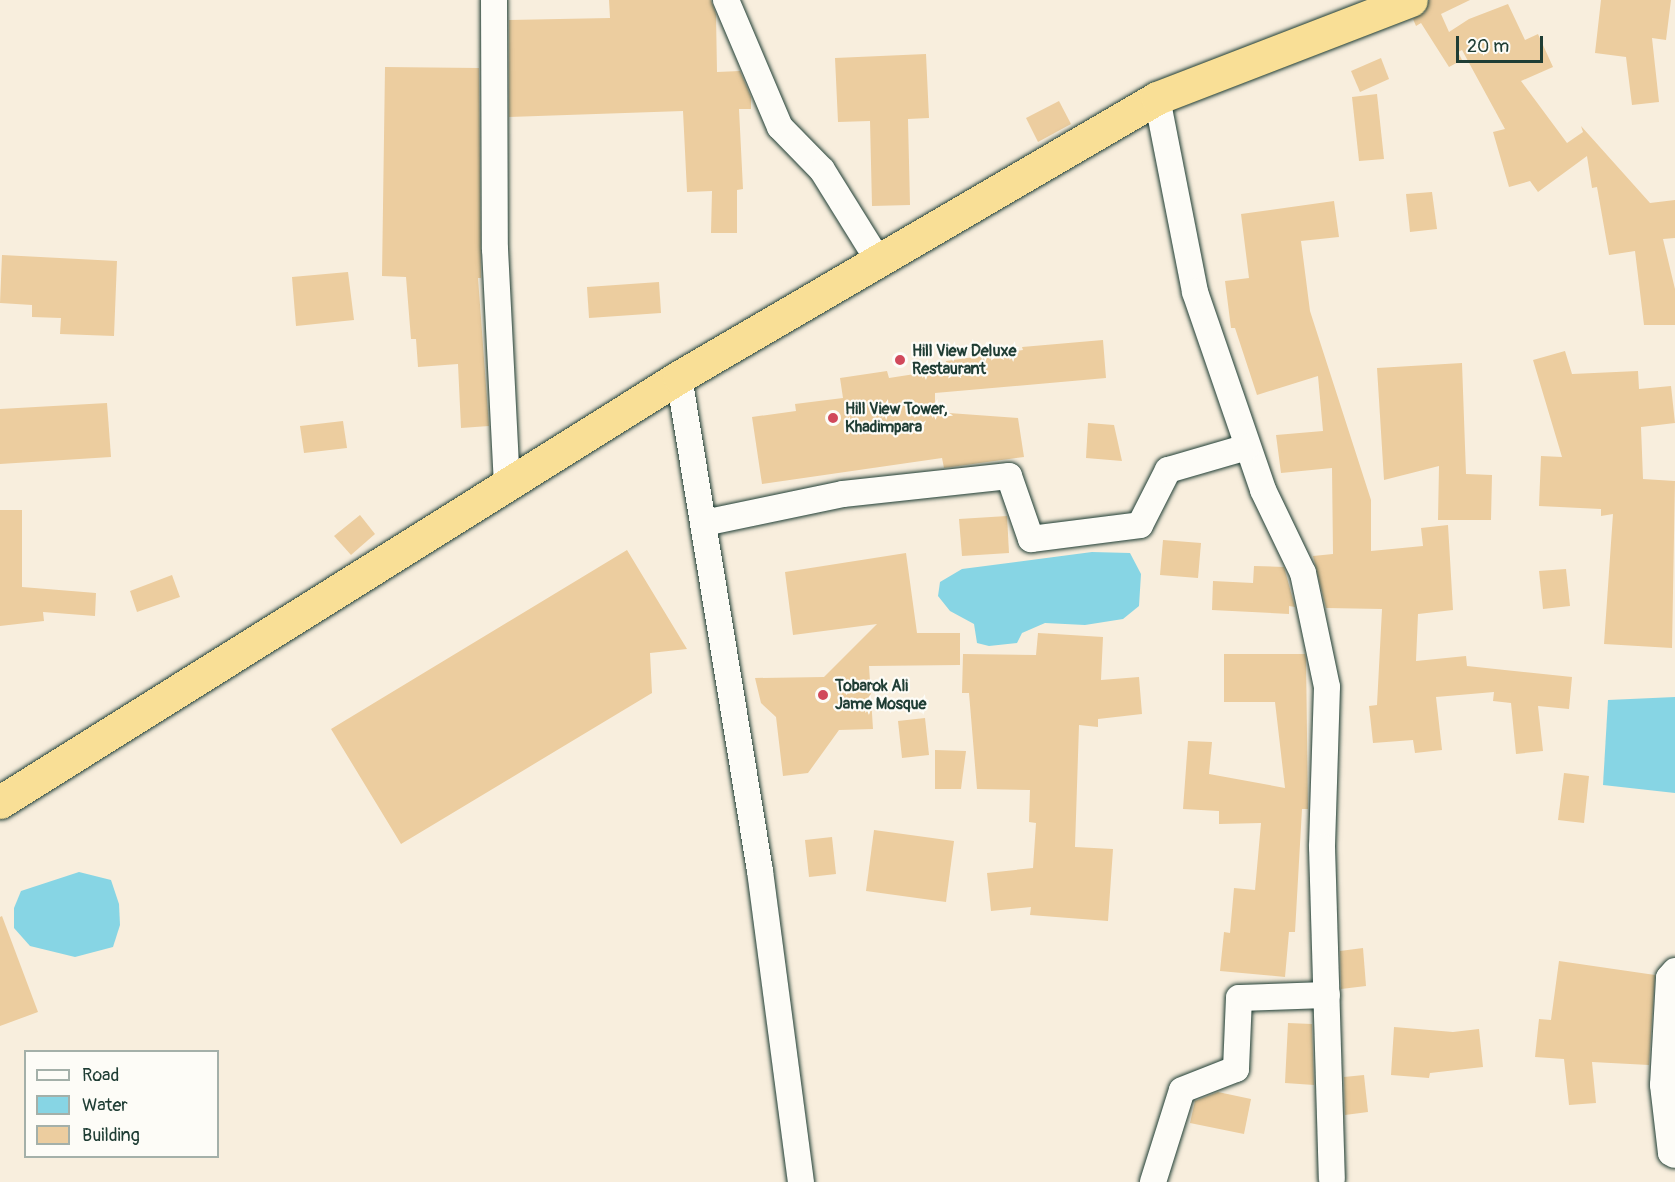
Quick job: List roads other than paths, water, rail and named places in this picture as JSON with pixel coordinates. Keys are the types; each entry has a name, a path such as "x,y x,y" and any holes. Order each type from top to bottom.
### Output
{"highway":[{"path":"0,802 679,377 1157,98 1411,0"}],"street":[{"path":"494,0 495,249 507,485"},
{"path":"726,0 780,127 822,170 878,260"},
{"path":"1157,98 1195,292 1263,490 1303,573 1327,687 1322,847 1332,1179"},
{"path":"679,377 760,871 801,1182"},
{"path":"704,523 843,494 1009,476 1031,539 1140,525 1168,470 1247,447"},
{"path":"1675,971 1669,978 1663,1085 1671,1153 1675,1155"},
{"path":"1153,1182 1182,1090 1236,1069 1239,998 1327,995"}],"water":[{"path":"1092,552 1130,553 1141,574 1139,606 1123,619 1085,625 1045,623 1022,633 1017,643 989,646 977,643 974,624 950,611 938,596 940,582 962,569"},
{"path":"1675,697 1675,793 1603,785 1608,700"},
{"path":"79,872 111,880 119,904 120,925 113,947 75,957 30,946 14,928 14,908 21,891"}],"place":[{"name":"Hill View Deluxe Restaurant","path":"900,360"},
{"name":"Hill View Tower, Khadimpara","path":"833,418"},
{"name":"Tobarok Ali Jame Mosque","path":"823,695"}]}
